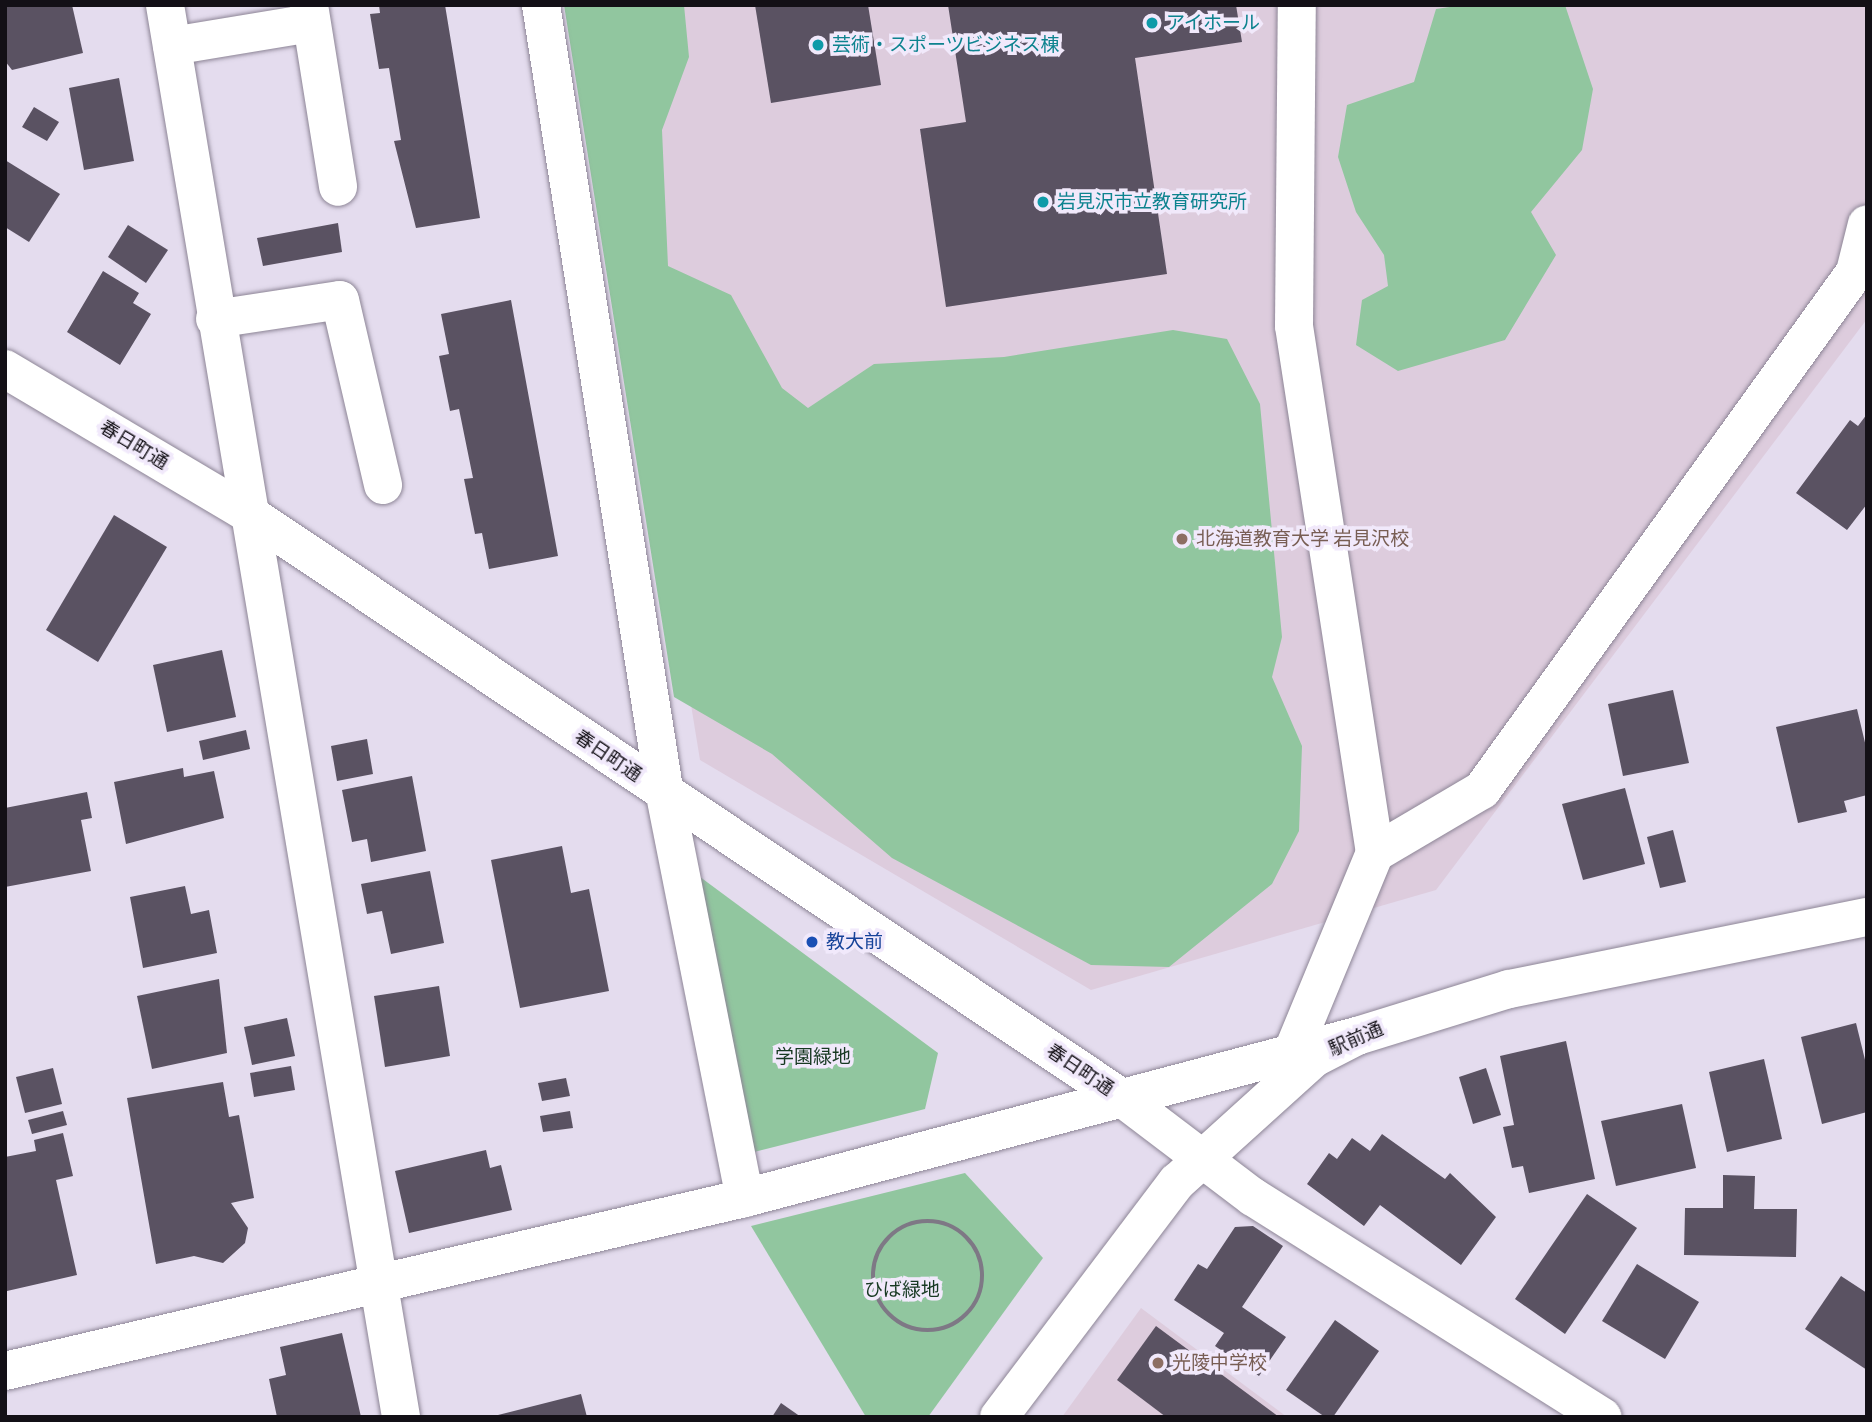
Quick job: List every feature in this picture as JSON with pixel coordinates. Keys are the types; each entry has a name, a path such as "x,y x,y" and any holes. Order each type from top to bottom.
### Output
{"street":[{"path":"165,5 215,319 251,515 401,1417"},
{"path":"541,5 665,795 745,1198"},
{"path":"1293,1053 1376,853 1294,326 1297,5"},
{"path":"172,46 310,14 338,187"},
{"path":"1376,853 1482,790 1855,272 1867,224"},
{"path":"215,319 340,300 383,485"},
{"name":"春日町通","path":"11,385 251,515 665,795 1125,1100 1199,1160 1602,1417"},
{"name":"駅前通","path":"999,1417 1199,1160 1284,1081 1357,1035 1509,989 1867,918"},
{"path":"5,1371 745,1198 1125,1100 1357,1035"}],"path":[{"path":"946,1223 975,1246 982,1263 980,1297 971,1312 941,1331 905,1327 889,1316 876,1292 873,1265 880,1247 909,1224 946,1223"}],"shaded area":[{"name":"北海道教育大学 岩見沢校","path":"577,5 1867,5 1867,319 1436,890 1091,990 700,760"},
{"name":"光陵中学校","path":"1141,1308 1287,1417 1062,1417"}],"green space":[{"path":"564,5 684,5 689,57 662,130 668,266 731,295 782,388 808,408 874,364 1004,357 1173,330 1227,339 1260,404 1282,637 1272,677 1302,746 1299,831 1272,884 1169,967 1091,965 892,858 772,754 674,697"},
{"path":"1463,5 1565,5 1593,89 1582,150 1531,212 1556,255 1505,340 1398,371 1356,345 1362,300 1388,286 1384,255 1356,212 1338,157 1347,105 1414,82 1436,9"},
{"name":"学園緑地","path":"692,871 938,1053 925,1109 754,1152"},
{"name":"ひば緑地","path":"965,1173 1043,1258 928,1417 866,1417 751,1226"}],"building":[{"path":"5,5 72,5 83,53 12,70 5,61"},
{"path":"379,5 445,5 480,218 416,228 394,141 401,140 389,68 379,69 370,14 380,13"},
{"name":"芸術・スポーツビジネス棟","path":"755,5 868,5 881,85 771,103"},
{"name":"岩見沢市立教育研究所","path":"948,5 1236,5 1242,42 1135,58 1167,274 946,307 920,129 966,122"},
{"path":"119,78 134,161 84,170 69,88"},
{"path":"34,107 59,122 47,141 22,127"},
{"path":"5,160 60,194 29,242 5,227"},
{"path":"338,223 342,252 263,266 257,238"},
{"path":"128,225 168,250 146,283 108,257"},
{"path":"103,271 139,293 133,303 151,314 120,365 67,332"},
{"path":"511,300 558,556 489,569 482,533 475,534 464,479 473,478 459,409 450,411 439,356 449,354 441,314"},
{"path":"1867,414 1867,504 1847,530 1796,493 1850,420 1858,426"},
{"path":"114,515 167,547 98,662 46,630"},
{"path":"222,650 236,717 167,732 153,665"},
{"path":"1673,690 1689,763 1623,776 1608,704"},
{"path":"1857,709 1867,751 1867,795 1844,801 1847,812 1798,823 1776,727"},
{"path":"246,730 250,749 203,760 199,741"},
{"path":"367,739 373,774 337,781 331,746"},
{"path":"183,768 184,777 214,771 224,818 126,844 114,782"},
{"path":"412,776 426,851 371,862 367,839 352,842 342,790"},
{"path":"1625,788 1645,864 1583,880 1562,804"},
{"path":"87,792 92,818 81,820 91,871 5,887 5,808"},
{"path":"1673,830 1686,882 1660,888 1647,837"},
{"path":"562,846 571,893 589,889 609,991 520,1008 491,860"},
{"path":"430,871 444,943 391,954 382,911 367,914 361,884"},
{"path":"185,886 191,914 209,910 217,953 143,968 130,897"},
{"path":"219,979 227,1053 152,1069 137,996"},
{"path":"439,986 450,1056 385,1067 374,996"},
{"path":"287,1018 295,1056 252,1065 244,1027"},
{"path":"1856,1023 1867,1068 1867,1112 1822,1124 1801,1037"},
{"path":"1566,1041 1595,1179 1529,1193 1523,1166 1512,1168 1503,1127 1514,1125 1500,1056"},
{"path":"1764,1059 1782,1139 1727,1152 1709,1072"},
{"path":"291,1066 295,1090 254,1097 250,1073"},
{"path":"53,1068 62,1104 25,1113 16,1077"},
{"path":"1486,1068 1501,1115 1473,1124 1459,1077"},
{"path":"566,1078 570,1096 542,1101 538,1083"},
{"path":"223,1082 229,1117 239,1115 254,1198 231,1203 248,1228 245,1243 223,1263 194,1256 156,1264 127,1098"},
{"path":"1682,1104 1696,1168 1616,1186 1601,1121"},
{"path":"63,1111 67,1125 32,1134 28,1120"},
{"path":"570,1111 573,1128 543,1132 540,1116"},
{"path":"63,1133 73,1176 56,1180 77,1275 7,1291 5,1157 36,1151 34,1140"},
{"path":"1382,1134 1445,1179 1450,1173 1496,1217 1461,1265 1380,1205 1364,1226 1307,1184 1329,1153 1337,1159 1352,1138 1370,1151"},
{"path":"486,1150 490,1168 501,1165 512,1210 409,1233 395,1171"},
{"path":"1723,1175 1755,1176 1754,1209 1797,1209 1796,1257 1684,1255 1685,1208 1723,1208"},
{"path":"1587,1194 1637,1228 1565,1334 1515,1299"},
{"path":"1253,1226 1283,1246 1242,1307 1286,1337 1259,1376 1215,1346 1224,1333 1174,1300 1198,1264 1207,1269 1235,1227"},
{"path":"1637,1264 1699,1302 1665,1359 1602,1321"},
{"path":"1841,1276 1867,1293 1867,1370 1805,1329"},
{"path":"1335,1320 1379,1351 1333,1417 1325,1417 1286,1390"},
{"path":"1156,1326 1279,1417 1166,1417 1117,1380"},
{"path":"342,1333 361,1417 277,1417 269,1379 286,1375 280,1347"},
{"path":"581,1394 587,1417 494,1417 494,1416"},
{"path":"781,1403 801,1417 772,1417"}],"place":[{"name":"アイホール","path":"1152,23"},
{"name":"芸術・スポーツビジネス棟","path":"818,45"},
{"name":"岩見沢市立教育研究所","path":"1043,202"},
{"name":"北海道教育大学 岩見沢校","path":"1182,539"},
{"name":"教大前","path":"812,942"},
{"name":"光陵中学校","path":"1158,1363"}]}
